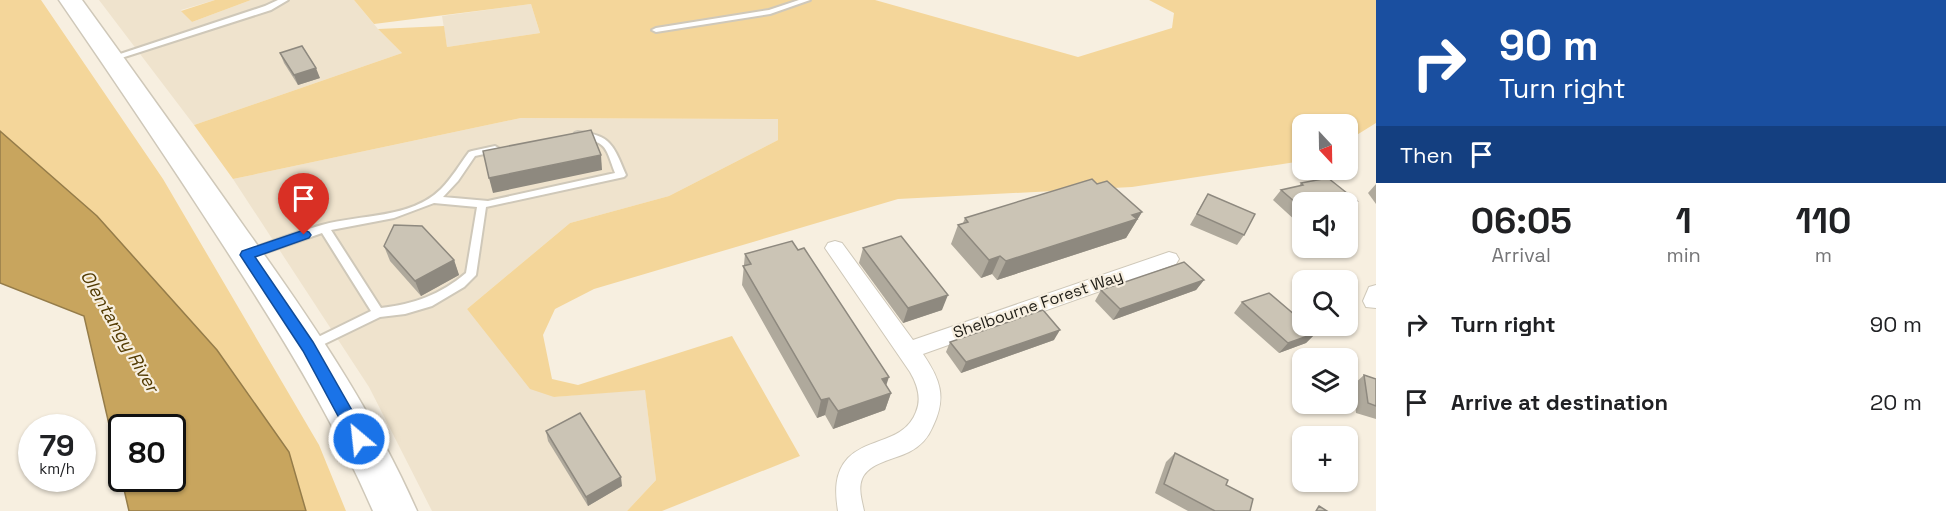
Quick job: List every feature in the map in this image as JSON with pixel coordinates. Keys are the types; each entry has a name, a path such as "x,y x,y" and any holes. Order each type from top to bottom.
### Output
{"highway":[{"path":"70,0 112,58 308,347 353,426 394,511"}],"street":[{"path":"836,248 927,378 930,396 929,412 920,430 909,441 865,460 852,474 848,492 851,511"},
{"name":"Shelbourne Forest Way","path":"908,350 1169,259"}],"lane":[{"path":"112,58 268,8 284,0"},
{"path":"656,30 770,12 806,0"},
{"path":"247,255 324,228 394,214 434,200 482,204 621,175 608,143 594,135 563,135"},
{"path":"434,200 472,154 506,147"},
{"path":"308,347 378,313 411,309 448,294 471,275 482,204"},
{"path":"324,228 378,313"}],"shaded area":[{"path":"0,0 41,0 163,179 319,445 346,511 306,511 289,452 217,350 97,216 0,131"},
{"path":"99,0 215,0 181,10 192,22 251,0 354,0 402,53 194,125"},
{"path":"215,0 251,0 192,22 181,11"},
{"path":"354,0 875,0 1078,57 1172,28 1174,13 1149,0 1376,0 1376,123 1358,134 1358,114 1292,114 1292,163 1132,187 898,199 594,289 555,309 543,335 552,379 578,385 732,336 800,456 662,511 627,511 656,480 645,390 554,397 530,389 467,309 570,223 669,196 778,140 778,119 521,118 233,179 194,125 402,53 378,29 444,26 447,47 540,33 531,4 374,24"},
{"path":"531,4 540,33 447,47 442,16"},
{"path":"521,118 778,119 778,140 669,196 570,223 467,309 554,397 645,389 656,480 627,511 432,511 369,387 233,179"}],"water":[{"name":"Olentangy River","path":"0,131 97,216 217,350 289,452 306,511 129,511 125,492 186,492 186,414 108,414 108,420 84,316 0,283"}],"building":[{"path":"302,46 316,68 294,75 280,53"},
{"path":"591,130 601,155 489,178 483,151"},
{"path":"1092,179 1097,184 1107,181 1142,212 1132,215 1137,219 1006,261 1000,256 989,260 958,225 968,222 965,218"},
{"path":"1331,180 1346,192 1292,192 1292,199 1281,190 1303,185 1301,183"},
{"path":"1208,194 1255,214 1244,235 1197,214"},
{"path":"394,225 422,226 454,260 415,281 384,246"},
{"path":"901,236 948,295 908,308 863,248"},
{"path":"792,241 798,250 804,248 889,377 882,379 891,393 838,411 829,398 821,400 743,266 751,264 745,254"},
{"path":"1184,262 1204,280 1120,309 1101,290"},
{"path":"1269,293 1292,313 1292,336 1308,336 1288,343 1242,302"},
{"path":"1043,310 1060,330 966,362 950,342"},
{"path":"1364,375 1376,379 1376,406 1368,403"},
{"path":"580,413 621,477 586,497 546,431"},
{"path":"1175,453 1228,480 1226,485 1253,499 1250,511 1215,511 1164,484"},
{"path":"1319,506 1327,511 1316,511"}],"route":[{"path":"304,235 247,255 308,347 359,439"}]}
